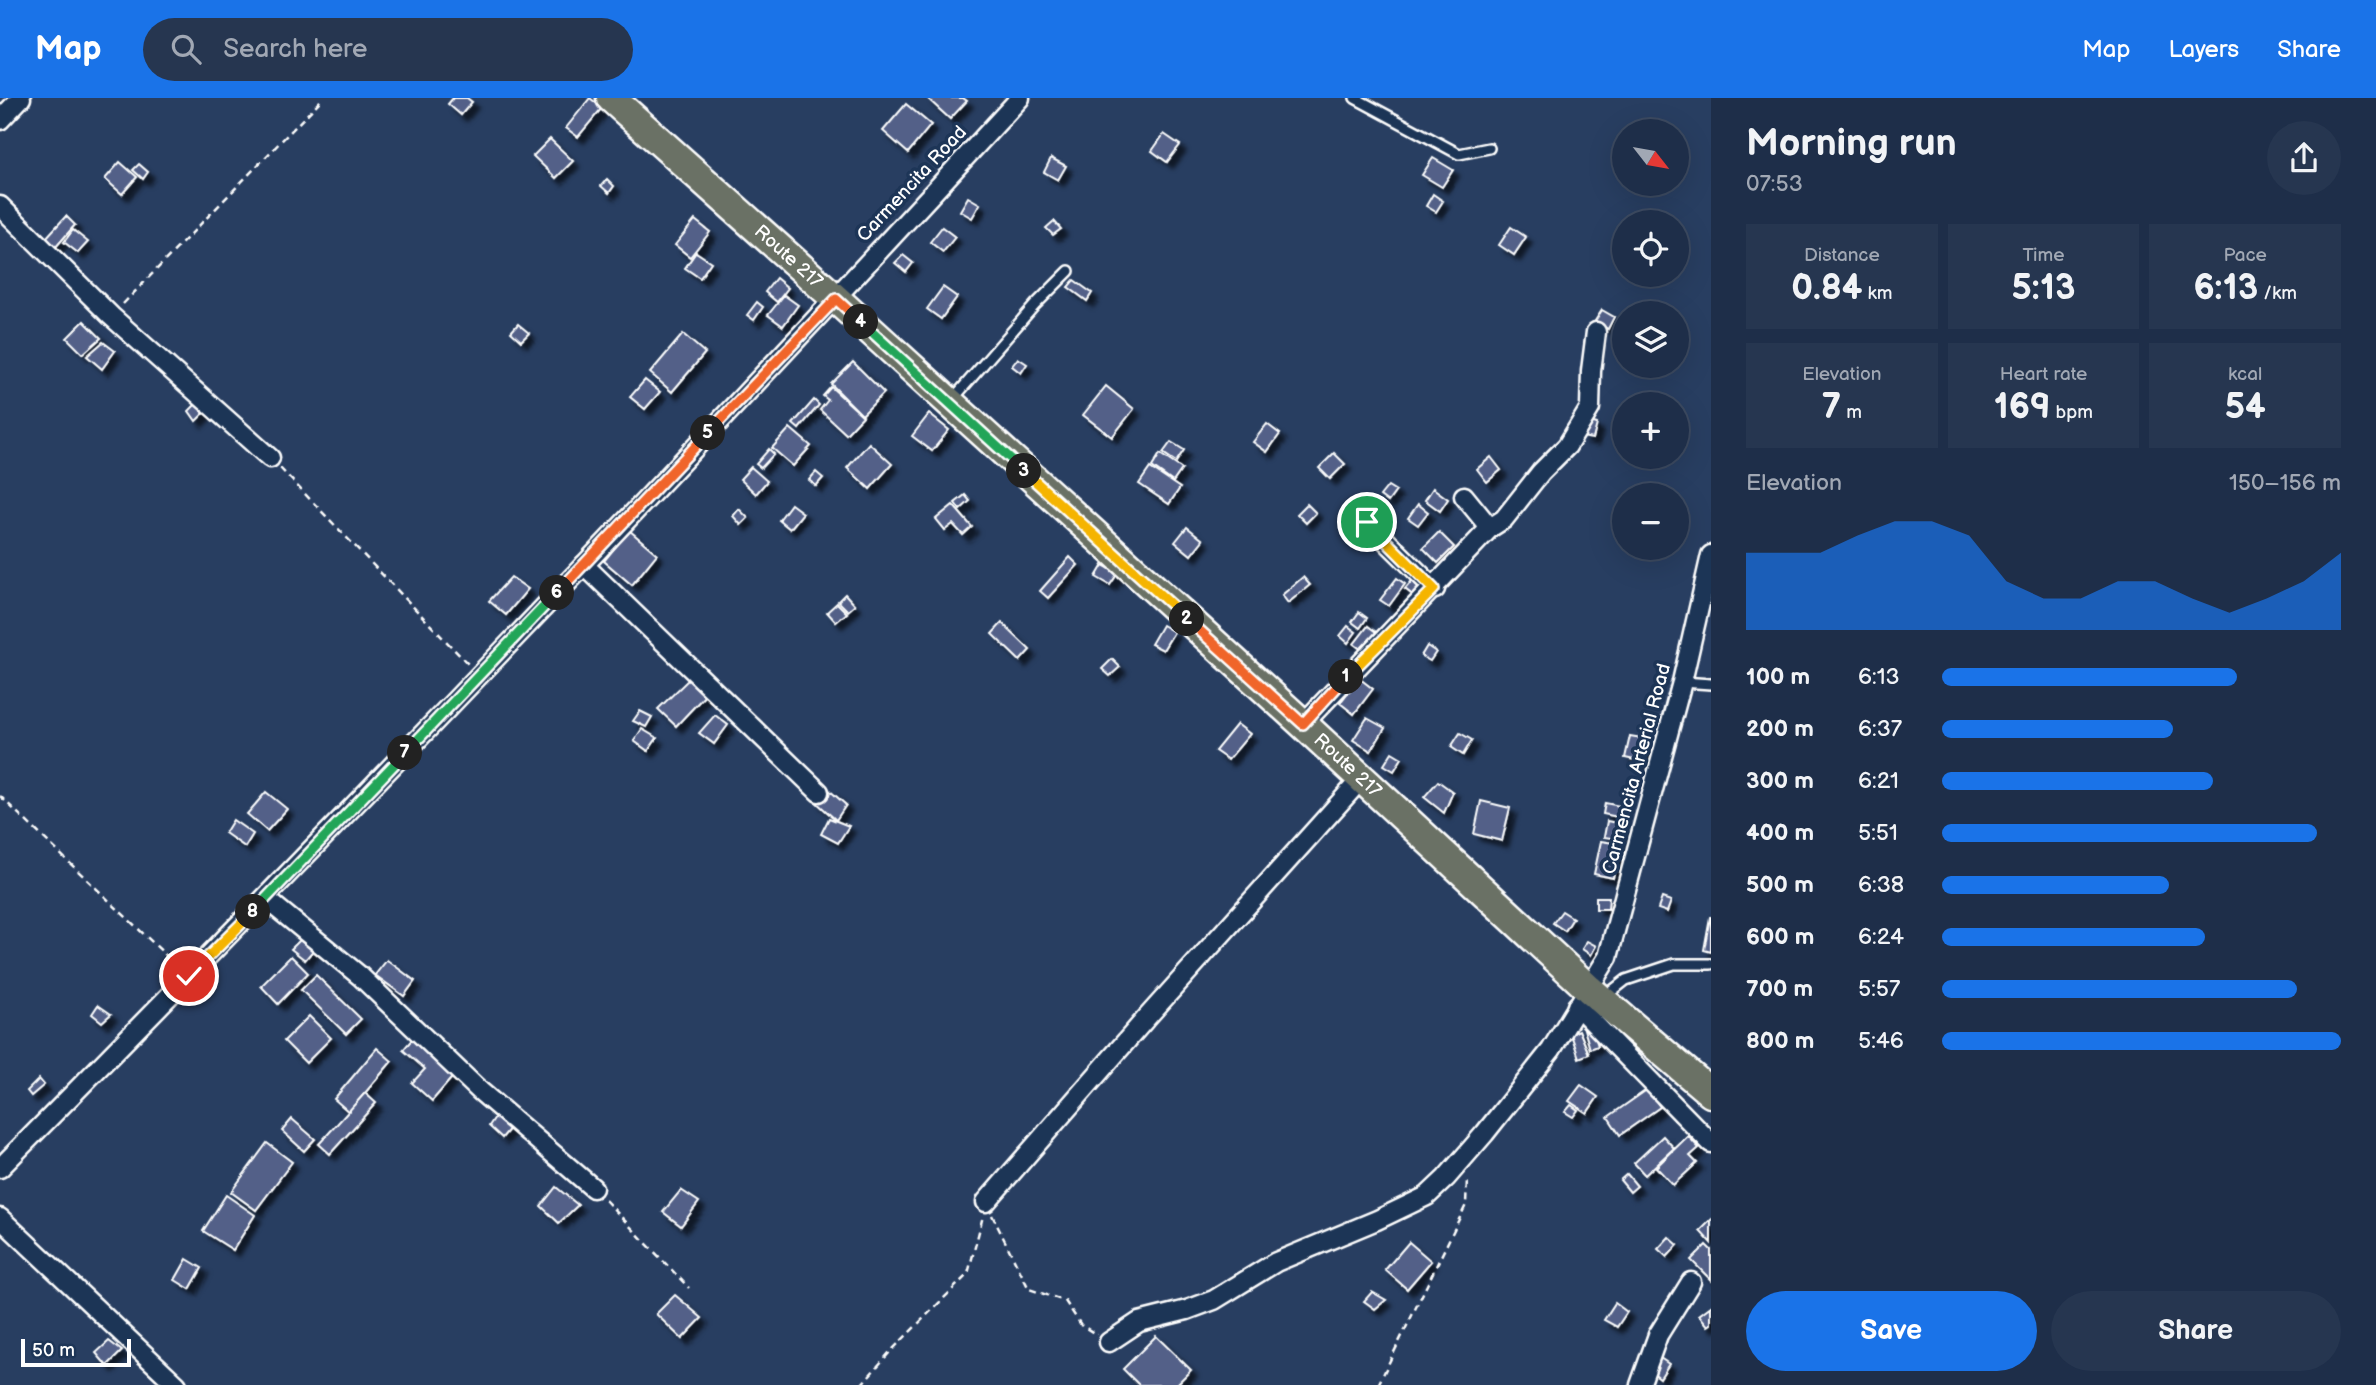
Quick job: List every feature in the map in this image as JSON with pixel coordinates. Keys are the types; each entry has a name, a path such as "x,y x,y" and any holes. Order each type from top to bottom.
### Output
{"main road":[{"name":"Route 217","path":"611,98 1362,778 1589,998 1711,1093"}],"street":[{"path":"0,120 21,98"},
{"name":"Carmencita Road","path":"0,1167 266,899 479,676 836,299 1020,98"},
{"path":"0,206 111,316 270,458"},
{"path":"1303,724 1490,528 1504,519 1541,472 1567,446 1590,408 1596,332"},
{"path":"1464,496 1490,528"},
{"path":"1367,522 1434,589"},
{"name":"Carmencita Arterial Road","path":"1109,1342 1139,1322 1214,1300 1276,1262 1415,1202 1436,1187 1467,1154 1551,1050 1589,998 1608,957 1682,682 1711,555"},
{"path":"584,565 819,792"},
{"path":"986,1202 1149,1015 1362,778"},
{"path":"266,899 360,976 480,1091 593,1188"},
{"path":"1589,998 1711,1143"},
{"path":"0,1218 177,1385"},
{"path":"1660,1385 1641,1380 1658,1335 1691,1282"}],"lane":[{"path":"1355,98 1459,154 1489,148"},
{"path":"949,403 1035,305 1069,271"},
{"path":"1682,682 1711,684"},
{"path":"1589,998 1626,980 1674,964 1711,964"}],"path":[{"path":"111,316 323,98"},
{"path":"270,458 479,676"},
{"path":"0,796 189,976"},
{"path":"1378,1385 1466,1205 1467,1154"},
{"path":"593,1188 689,1288"},
{"path":"986,1202 1029,1289 1065,1301 1081,1325 1109,1342"},
{"path":"861,1385 968,1274 986,1202"}],"building":[{"path":"453,98 467,98 472,102 461,115 448,104"},
{"path":"590,98 602,108 578,137 566,128"},
{"path":"927,98 963,98 967,101 950,119"},
{"path":"906,104 931,125 908,153 883,131"},
{"path":"1164,134 1180,145 1167,162 1152,151"},
{"path":"550,139 573,161 556,178 533,156"},
{"path":"1051,158 1066,166 1058,180 1044,172"},
{"path":"1433,158 1453,170 1442,187 1422,175"},
{"path":"120,162 137,177 122,194 105,179"},
{"path":"139,164 148,172 143,179 133,170"},
{"path":"607,179 614,186 609,193 601,186"},
{"path":"1433,194 1443,201 1436,212 1426,206"},
{"path":"968,197 980,204 972,218 960,211"},
{"path":"66,216 75,225 55,248 45,239"},
{"path":"695,220 710,232 690,257 675,245"},
{"path":"1054,221 1061,229 1053,235 1046,228"},
{"path":"942,227 955,237 943,252 930,242"},
{"path":"1511,227 1526,237 1514,255 1499,245"},
{"path":"73,230 88,242 78,253 64,242"},
{"path":"696,252 711,262 700,278 685,268"},
{"path":"903,255 913,263 906,272 895,263"},
{"path":"776,278 788,288 777,302 765,292"},
{"path":"1074,280 1092,293 1087,301 1068,287"},
{"path":"943,287 957,297 941,319 927,309"},
{"path":"784,295 798,305 783,326 768,315"},
{"path":"757,302 763,307 754,320 747,315"},
{"path":"1602,310 1612,316 1608,329 1595,321"},
{"path":"84,321 101,338 83,354 67,338"},
{"path":"518,324 529,333 521,341 511,332"},
{"path":"683,334 705,353 672,392 650,373"},
{"path":"103,342 115,351 102,369 87,356"},
{"path":"1018,358 1027,364 1021,373 1012,366"},
{"path":"853,362 884,393 862,415 831,384"},
{"path":"645,380 660,392 645,409 630,397"},
{"path":"1106,386 1134,409 1112,437 1083,415"},
{"path":"831,387 863,416 846,434 820,410 828,400 823,396"},
{"path":"814,400 819,405 799,429 793,424"},
{"path":"198,402 206,411 196,421 189,411"},
{"path":"929,414 949,430 932,451 912,436"},
{"path":"1587,421 1597,424 1593,439 1582,437"},
{"path":"1267,424 1280,434 1267,452 1253,442"},
{"path":"790,428 811,446 793,466 772,448"},
{"path":"1171,442 1184,450 1176,462 1163,453"},
{"path":"869,443 892,464 870,489 847,468"},
{"path":"769,449 774,454 761,468 756,464"},
{"path":"1334,453 1345,464 1330,479 1319,468"},
{"path":"1160,454 1182,469 1173,482 1152,467"},
{"path":"1491,457 1501,470 1487,482 1477,469"},
{"path":"751,467 767,481 756,494 740,479"},
{"path":"1150,468 1180,488 1169,504 1139,484"},
{"path":"816,472 823,478 816,486 809,480"},
{"path":"1388,486 1396,491 1388,502 1380,496"},
{"path":"1433,488 1448,499 1440,511 1425,500"},
{"path":"965,495 970,501 960,510 955,503"},
{"path":"791,504 803,513 790,529 779,520"},
{"path":"1307,504 1316,513 1306,523 1297,514"},
{"path":"1418,504 1428,512 1418,525 1408,518"},
{"path":"953,505 972,527 963,535 953,524 945,530 936,519"},
{"path":"739,509 748,518 741,525 733,516"},
{"path":"1187,527 1203,540 1191,555 1175,542"},
{"path":"629,530 657,554 632,585 604,561"},
{"path":"1439,532 1454,547 1438,563 1423,548"},
{"path":"1070,557 1078,565 1048,598 1040,591"},
{"path":"1103,565 1118,573 1110,585 1096,577"},
{"path":"1417,575 1425,582 1414,596 1405,589"},
{"path":"511,577 528,589 506,615 489,601"},
{"path":"1303,577 1310,585 1288,603 1282,595"},
{"path":"1397,578 1405,584 1389,606 1380,600"},
{"path":"845,594 855,605 848,611 838,601"},
{"path":"837,603 847,613 836,622 827,612"},
{"path":"1359,612 1367,618 1360,628 1352,622"},
{"path":"1002,623 1030,650 1020,661 992,634"},
{"path":"1162,625 1174,632 1163,650 1151,644"},
{"path":"1348,626 1356,632 1348,643 1340,636"},
{"path":"1368,626 1376,632 1362,650 1354,644"},
{"path":"1427,646 1436,652 1430,661 1421,656"},
{"path":"1112,659 1120,667 1110,676 1102,669"},
{"path":"691,677 709,691 676,726 658,709"},
{"path":"1359,678 1373,689 1354,714 1340,703"},
{"path":"640,711 652,717 646,727 633,721"},
{"path":"715,715 728,725 714,744 699,733"},
{"path":"1367,718 1385,728 1371,751 1353,740"},
{"path":"1237,724 1250,734 1228,760 1215,751"},
{"path":"642,729 657,738 648,751 634,741"},
{"path":"1460,733 1472,740 1463,755 1451,747"},
{"path":"1630,736 1648,739 1644,762 1625,758"},
{"path":"1392,752 1402,758 1394,771 1384,765"},
{"path":"1438,781 1453,792 1444,813 1424,797"},
{"path":"828,789 846,805 836,820 815,801"},
{"path":"266,792 287,809 267,831 247,814"},
{"path":"1481,801 1510,808 1502,841 1474,834"},
{"path":"1605,803 1620,806 1618,817 1603,814"},
{"path":"829,818 849,826 838,843 821,834"},
{"path":"233,820 253,834 245,847 225,833"},
{"path":"1607,821 1621,824 1618,839 1604,837"},
{"path":"1601,841 1620,844 1613,878 1594,874"},
{"path":"1596,897 1609,897 1608,909 1596,909"},
{"path":"1662,898 1671,901 1667,912 1658,909"},
{"path":"1562,911 1573,918 1565,931 1553,923"},
{"path":"1711,917 1711,952 1704,950"},
{"path":"303,937 317,946 305,960 291,949"},
{"path":"1587,941 1596,946 1591,955 1582,949"},
{"path":"291,956 308,973 278,1004 261,986"},
{"path":"387,960 415,981 404,996 375,975"},
{"path":"316,975 361,1019 346,1034 301,990"},
{"path":"98,1005 111,1014 102,1022 92,1014"},
{"path":"309,1016 331,1038 306,1063 284,1041"},
{"path":"1592,1027 1598,1046 1590,1049 1584,1029"},
{"path":"1579,1030 1589,1054 1579,1058 1571,1034"},
{"path":"415,1036 456,1073 432,1101 412,1083 425,1069 403,1050"},
{"path":"377,1048 392,1061 349,1112 334,1099"},
{"path":"39,1079 44,1085 31,1096 27,1091"},
{"path":"1581,1085 1598,1097 1587,1113 1569,1101"},
{"path":"1648,1089 1660,1107 1620,1135 1608,1117"},
{"path":"365,1093 376,1103 330,1154 319,1144"},
{"path":"1571,1105 1578,1110 1573,1117 1565,1112"},
{"path":"497,1114 511,1127 502,1138 489,1126"},
{"path":"292,1119 315,1139 304,1151 282,1131"},
{"path":"1663,1136 1674,1148 1645,1175 1634,1163"},
{"path":"1688,1136 1699,1148 1690,1156 1697,1163 1673,1185 1656,1167"},
{"path":"267,1143 292,1162 256,1210 231,1192"},
{"path":"1627,1174 1637,1186 1630,1192 1620,1180"},
{"path":"556,1187 578,1205 559,1223 541,1206"},
{"path":"681,1190 699,1202 681,1226 663,1212"},
{"path":"226,1195 255,1215 233,1250 203,1231"},
{"path":"1711,1220 1711,1243 1700,1231"},
{"path":"1669,1237 1678,1245 1667,1257 1658,1249"},
{"path":"1409,1242 1431,1261 1407,1289 1385,1270"},
{"path":"1706,1245 1711,1250 1711,1280 1691,1260"},
{"path":"187,1259 202,1268 190,1289 175,1280"},
{"path":"1372,1292 1386,1300 1375,1309 1364,1301"},
{"path":"675,1295 702,1318 682,1339 656,1314"},
{"path":"1615,1303 1627,1312 1617,1327 1604,1320"},
{"path":"1711,1306 1711,1324 1708,1326 1699,1315"},
{"path":"1156,1336 1191,1370 1176,1385 1139,1385 1123,1369"},
{"path":"109,1341 122,1351 107,1366 96,1353"},
{"path":"1657,1356 1669,1364 1660,1378 1648,1369"}],"route":[{"path":"189,976 266,899 836,299 1303,724 1434,589 1367,522"}]}
